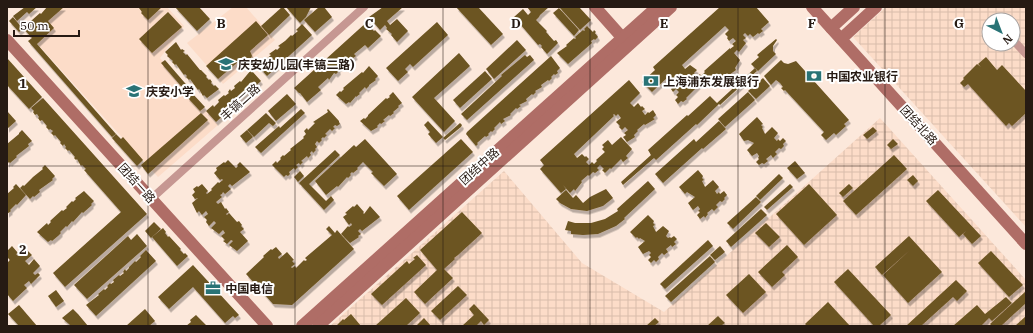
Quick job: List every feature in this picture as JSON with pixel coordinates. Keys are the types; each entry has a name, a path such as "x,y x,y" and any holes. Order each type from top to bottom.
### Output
{"street":[{"name":"丰镐二路","path":"151,199 364,7"},
{"path":"595,7 626,42"},
{"name":"团结中路","path":"318,326 626,42 657,7"},
{"name":"团结中路","path":"302,326 626,42 671,7"},
{"name":"团结北路","path":"812,7 1026,244"},
{"path":"831,28 854,7"},
{"path":"841,39 876,7"},
{"name":"团结一路","path":"7,40 267,326"}],"shaded area":[{"name":"庆安小学","path":"49,7 167,7 184,26 160,58 218,125 158,177 24,29"},
{"name":"庆安幼儿园(丰镐二路)","path":"233,7 246,7 275,40 223,84 187,43"},
{"path":"886,7 1026,7 1026,227 853,37"},
{"path":"880,118 1026,280 1026,326 330,326 504,171 582,263 664,312"}],"building":[{"path":"25,7 37,7 29,14 27,12 17,21 13,16"},
{"path":"47,7 64,7 48,21 54,28 37,44 116,134 112,137 28,41 32,38 23,28 40,13 41,14"},
{"path":"162,7 148,20 141,13 142,12 139,8"},
{"path":"175,7 199,7 210,19 197,31"},
{"path":"282,7 290,15 269,35 261,26"},
{"path":"286,7 311,7 306,17 300,23"},
{"path":"319,7 324,7 332,17 315,32 304,20"},
{"path":"383,7 403,7 387,21 390,25 397,19 408,31 397,42 391,35 392,34 386,29 387,28 385,25 380,30 369,17"},
{"path":"456,7 478,7 503,34 491,45"},
{"path":"527,7 549,7 536,20 554,41 556,40 558,43 547,54 541,47 542,46 540,44 538,45 514,17 523,9 528,15 531,12"},
{"path":"559,7 579,7 591,20 580,30"},
{"path":"720,7 756,7 769,22 761,29 763,31 753,37 750,34 748,36 745,33 743,35 746,38 743,40 746,43 739,52 737,50 734,53 740,60 735,68 736,70 729,75 727,73 720,81 719,80 715,83 709,76 703,84 701,83 686,98 687,99 678,104 675,100 678,97 676,95 679,92 676,89 673,92 671,89 672,88 669,84 673,80 669,76 652,92 642,82 655,70 653,67","holes":["725,26 729,30 725,34 729,41 733,38 736,41 732,44 734,46 704,71 705,72 701,76 700,74 697,77 694,73 697,70 690,65 685,69 682,65"]},
{"path":"559,8 579,30 574,36 553,13"},
{"path":"168,12 182,27 152,53 139,39"},
{"path":"13,17 23,29 19,32 9,21"},
{"path":"256,21 268,35 250,51 252,56 249,62 243,64 239,61 218,79 206,66"},
{"path":"368,21 372,27 371,28 381,36 368,48 365,45 354,54 356,56 353,58 351,57 349,62 338,69 339,71 336,74 334,73 329,80 328,78 318,87 321,90 307,102 294,88"},
{"path":"437,22 448,35 413,67 410,64 405,69 408,72 398,81 386,68"},
{"path":"302,24 312,35 267,76 257,65 271,55 269,54 276,49 277,50 280,47 278,46 291,35 292,36 298,31 296,30"},
{"path":"587,26 593,32 594,30 596,32 595,33 598,37 591,41 592,43 568,64 557,53 567,46 566,45 574,38 575,39 575,37 583,30 584,31"},
{"path":"776,39 777,40 773,46 773,51 776,54 758,71 751,64 759,57 757,55"},
{"path":"517,40 526,50 494,79 486,69"},
{"path":"176,42 181,50 182,49 185,51 183,52 186,55 187,54 209,80 210,79 212,82 211,83 219,89 207,98 204,95 203,96 190,79 189,80 176,64 175,65 167,56 168,55 165,52"},
{"path":"459,53 470,66 434,98 455,121 444,132 412,97"},
{"path":"525,55 527,57 530,55 534,60 467,120 461,114 502,76 501,75"},
{"path":"551,56 560,68 557,71 558,73 555,75 554,74 549,81 548,80 541,85 542,87 526,99 527,101 519,105 521,106 517,109 516,108 510,114 511,115 503,119 505,121 501,124 500,122 492,132 491,131 488,134 489,135 486,137 485,136 477,143 478,144 476,146 466,134 467,132"},
{"path":"986,57 997,70 1002,65 1026,91 1026,113 1012,126 1009,123 1006,126 968,84 964,87 960,83 977,64 981,67 978,64"},
{"path":"7,58 42,97 29,109 7,85"},
{"path":"165,60 191,90 187,93 161,63"},
{"path":"781,60 788,64 796,61 849,120 844,124 846,126 836,135 834,133 826,140 821,135 824,132 785,90 784,91 781,88 783,87 780,83 776,80 771,85 764,76"},
{"path":"369,66 378,76 375,79 376,80 366,89 365,87 350,103 349,102 346,104 336,95 362,72 363,73"},
{"path":"755,68 757,71 720,105 719,104 656,160 654,158 623,185 621,182 651,155 648,150 687,115 688,116 710,96 717,103"},
{"path":"251,70 261,81 216,122 206,111 213,105 214,107 219,102 218,100 229,93 228,92 230,89 231,91 235,88 234,86 240,81 241,82"},
{"path":"485,71 492,79 460,108 453,100"},
{"path":"763,78 770,86 756,99 748,91"},
{"path":"629,80 640,93 630,103 634,107 638,103 641,107 642,106 645,109 642,111 645,115 653,110 656,115 653,118 655,119 645,125 644,124 637,130 638,131 634,135 635,137 627,142 623,137 626,135 624,133 628,130 625,127 622,130 619,127 620,126 616,122 621,118 618,114 616,116 614,114 614,116 574,154 577,158 582,154 585,157 586,156 589,159 586,162 589,165 592,162 594,164 597,161 596,160 605,152 602,149 604,147 602,145 608,140 612,145 621,137 632,149 626,156 628,158 623,162 621,159 605,173 602,170 604,169 600,165 597,168 599,170 595,173 593,172 589,176 588,175 581,181 582,182 575,191 574,189 570,193 563,185 566,189 561,193 540,169 544,165 540,160"},
{"path":"393,92 402,103 393,112 394,113 390,116 389,115 383,120 385,121 381,124 380,123 377,126 378,127 371,131 360,121 364,118 365,119 386,98 387,99 390,97 389,96"},
{"path":"748,92 755,100 725,127 718,119"},
{"path":"192,93 205,107 200,111 187,97"},
{"path":"287,94 296,104 276,121 268,111"},
{"path":"43,98 147,214 65,287 53,273 121,212 84,170 86,169 82,165 81,166 69,150 68,151 65,148 66,147 64,144 63,146 55,135 54,136 51,133 53,131 46,127 47,126 42,120 40,121 37,114 35,115 31,108"},
{"path":"301,109 305,113 261,153 255,147 279,126 280,128"},
{"path":"328,109 340,124 337,126 335,125 333,127 335,128 332,131 330,129 325,134 327,135 321,139 322,140 319,143 317,141 315,144 317,147 315,149 316,150 313,153 312,151 310,153 311,155 308,158 307,156 301,161 303,162 300,165 299,163 296,165 298,167 289,172 290,174 288,176 286,175 284,177 272,165 276,161 277,163 283,155 284,156 304,138 303,137 306,134 304,131 307,128 308,130 315,123 313,122 328,112"},
{"path":"7,111 16,121 7,129"},
{"path":"201,113 208,120 148,174 141,165"},
{"path":"266,113 276,123 273,126 269,123 254,137 247,130"},
{"path":"757,117 763,124 761,125 765,134 772,127 778,133 774,138 777,141 778,139 780,141 783,138 786,141 781,149 779,148 775,152 777,154 773,158 771,155 766,159 768,161 759,165 756,162 759,159 757,153 752,156 747,150 754,143 748,140 744,141 739,134"},
{"path":"428,121 443,137 436,143 428,134 430,132 424,125"},
{"path":"719,121 726,129 663,183 655,174 694,139 696,142"},
{"path":"460,123 462,125 461,127 445,140 443,138"},
{"path":"873,127 877,131 867,139 863,135"},
{"path":"22,130 32,141 28,144 29,146 7,164 7,144"},
{"path":"247,130 253,137 246,143 240,136"},
{"path":"116,134 121,139 123,137 143,160 137,166 112,138"},
{"path":"365,139 397,174 384,186 371,173 373,172 363,162 357,168 358,169 353,173 352,172 350,174 351,175 348,178 347,177 338,187 337,186 326,195 315,181 354,145 356,147"},
{"path":"461,139 473,152 409,210 397,196"},
{"path":"893,139 898,144 891,149 887,145"},
{"path":"335,150 340,155 309,184 326,201 331,196 334,200 324,210 299,183"},
{"path":"894,155 907,169 856,215 843,201"},
{"path":"228,160 236,168 240,162 250,172 232,186 230,184 228,186 231,189 225,194 223,192 220,195 222,197 216,202 218,204 221,202 225,209 226,208 229,212 226,214 227,215 229,213 237,222 239,221 244,229 240,232 248,241 237,251 229,245 233,241 231,240 227,244 223,241 225,240 221,236 225,233 223,230 219,234 211,228 216,223 214,221 209,226 204,217 208,214 206,211 202,215 199,211 197,213 192,203 198,198 195,199 192,195 195,192 193,189 197,186 198,187 202,184 208,191 206,193 207,194 218,182 219,183 223,180 220,180 214,173 217,170 216,168"},
{"path":"795,161 805,173 797,179 787,168"},
{"path":"45,165 55,176 52,179 53,180 39,190 40,192 30,199 20,188 43,169 42,168"},
{"path":"698,170 703,176 702,178 704,180 702,181 705,187 713,180 719,187 715,191 717,194 724,191 727,195 722,202 720,201 716,205 718,207 714,211 712,209 707,213 708,214 705,218 704,216 700,219 697,215 700,212 698,211 700,209 698,206 693,210 688,203 695,197 687,192 685,194 679,187"},
{"path":"300,171 304,176 298,182 294,177"},
{"path":"779,174 783,178 760,200 756,196"},
{"path":"913,175 918,181 913,186 907,180"},
{"path":"648,181 655,189 616,226 598,234 571,234 571,231 565,230 568,221 575,223 591,223 605,219 618,211 617,209"},
{"path":"16,184 26,195 7,214 7,194"},
{"path":"790,184 793,187 767,210 764,207"},
{"path":"809,184 837,215 804,245 776,214"},
{"path":"849,184 853,188 843,197 839,193"},
{"path":"606,189 613,198 603,206 587,211 571,209 556,199 566,190 573,198 576,195 583,203 590,197"},
{"path":"938,190 981,236 972,244 963,234 966,231 959,237 926,201"},
{"path":"84,191 94,201 91,204 92,205 83,213 82,212 67,227 66,226 58,236 52,241 51,240 48,242 37,232 47,223 48,225 51,222 50,221 62,210 63,211 67,208 66,207"},
{"path":"756,197 761,202 733,229 727,223"},
{"path":"357,204 364,214 370,206 380,217 362,231 360,229 358,231 361,234 358,236 359,237 350,243 341,234 348,226 349,227 352,225 351,223 349,225 343,217 347,214 345,213"},
{"path":"761,209 767,215 731,247 726,241"},
{"path":"462,212 482,233 444,269 453,278 425,304 414,292 437,270 420,250"},
{"path":"648,215 654,221 653,223 655,225 653,226 656,232 663,226 669,231 666,236 668,238 674,236 677,239 674,242 676,244 672,247 671,245 666,249 668,252 664,255 662,253 656,262 654,260 651,263 648,260 651,257 649,255 651,253 649,251 643,254 638,247 645,241 637,237 636,238 630,232"},
{"path":"154,222 161,229 151,238 145,231"},
{"path":"766,223 780,237 769,247 755,233"},
{"path":"329,226 335,233 337,230 354,249 292,305 273,304 246,274 264,257 263,256 271,249 272,250 276,247 282,254 278,257 279,259 287,252 294,260 292,261 295,264 291,267 292,268 295,266 296,268 304,260 307,260 305,258 332,235 326,229"},
{"path":"163,228 168,237 169,236 181,249 180,250 188,256 177,266 152,237"},
{"path":"137,234 147,246 87,299 74,285 128,236 131,240"},
{"path":"909,236 942,272 908,303 883,275 910,250 882,275 875,267"},
{"path":"708,240 713,246 665,289 660,284"},
{"path":"787,245 798,257 782,272 785,275 772,287 758,272"},
{"path":"12,246 18,253 16,254 18,256 26,249 32,255 25,261 29,265 34,259 40,266 33,273 35,275 38,273 40,275 31,284 29,281 24,285 27,288 13,301 7,294 7,263 10,260 7,257 7,251"},
{"path":"720,246 725,252 715,260 710,255"},
{"path":"146,250 156,261 96,316 86,305 104,289 105,290 110,283 111,284 114,282 113,280 124,273 123,272 125,269 126,271 135,261 136,262"},
{"path":"991,251 1023,285 1009,297 978,263"},
{"path":"417,255 426,265 382,305 371,294 407,261 409,264"},
{"path":"710,256 715,262 671,302 665,296"},
{"path":"193,265 239,315 235,318 233,316 225,323 193,287 169,309 158,297"},
{"path":"848,269 891,315 879,326 874,326 834,282"},
{"path":"749,274 766,292 743,313 726,295"},
{"path":"956,280 967,291 957,301 953,297 921,326 906,326"},
{"path":"458,286 467,295 440,320 431,311"},
{"path":"56,290 64,301 56,307 48,296"},
{"path":"1026,291 1026,303 1001,326 992,326 990,324"},
{"path":"1006,297 1012,303 992,321 989,318 981,326 953,326 977,305 985,314"},
{"path":"406,298 420,313 406,326 375,326"},
{"path":"828,302 850,326 807,326 805,324"},
{"path":"474,304 489,320 484,325 481,321 476,326 462,326 474,315 469,309"},
{"path":"19,305 37,326 19,326 8,314"},
{"path":"73,309 88,326 69,326 70,325 62,318"},
{"path":"145,309 155,321 149,326 126,326"},
{"path":"351,314 361,326 336,326 343,319 344,320"},
{"path":"196,315 206,325 186,326 191,322 190,320"},
{"path":"718,316 725,323 722,325 724,326 707,326"},
{"path":"1026,316 1025,326 1015,326"},
{"path":"424,318 431,326 416,326"},
{"path":"655,318 659,322 654,326 646,326"}],"place":[{"name":"庆安幼儿园(丰镐二路)","path":"226,64"},
{"name":"中国农业银行","path":"814,76"},
{"name":"上海浦东发展银行","path":"651,81"},
{"name":"庆安小学","path":"134,91"},
{"name":"中国电信","path":"213,288"}]}
